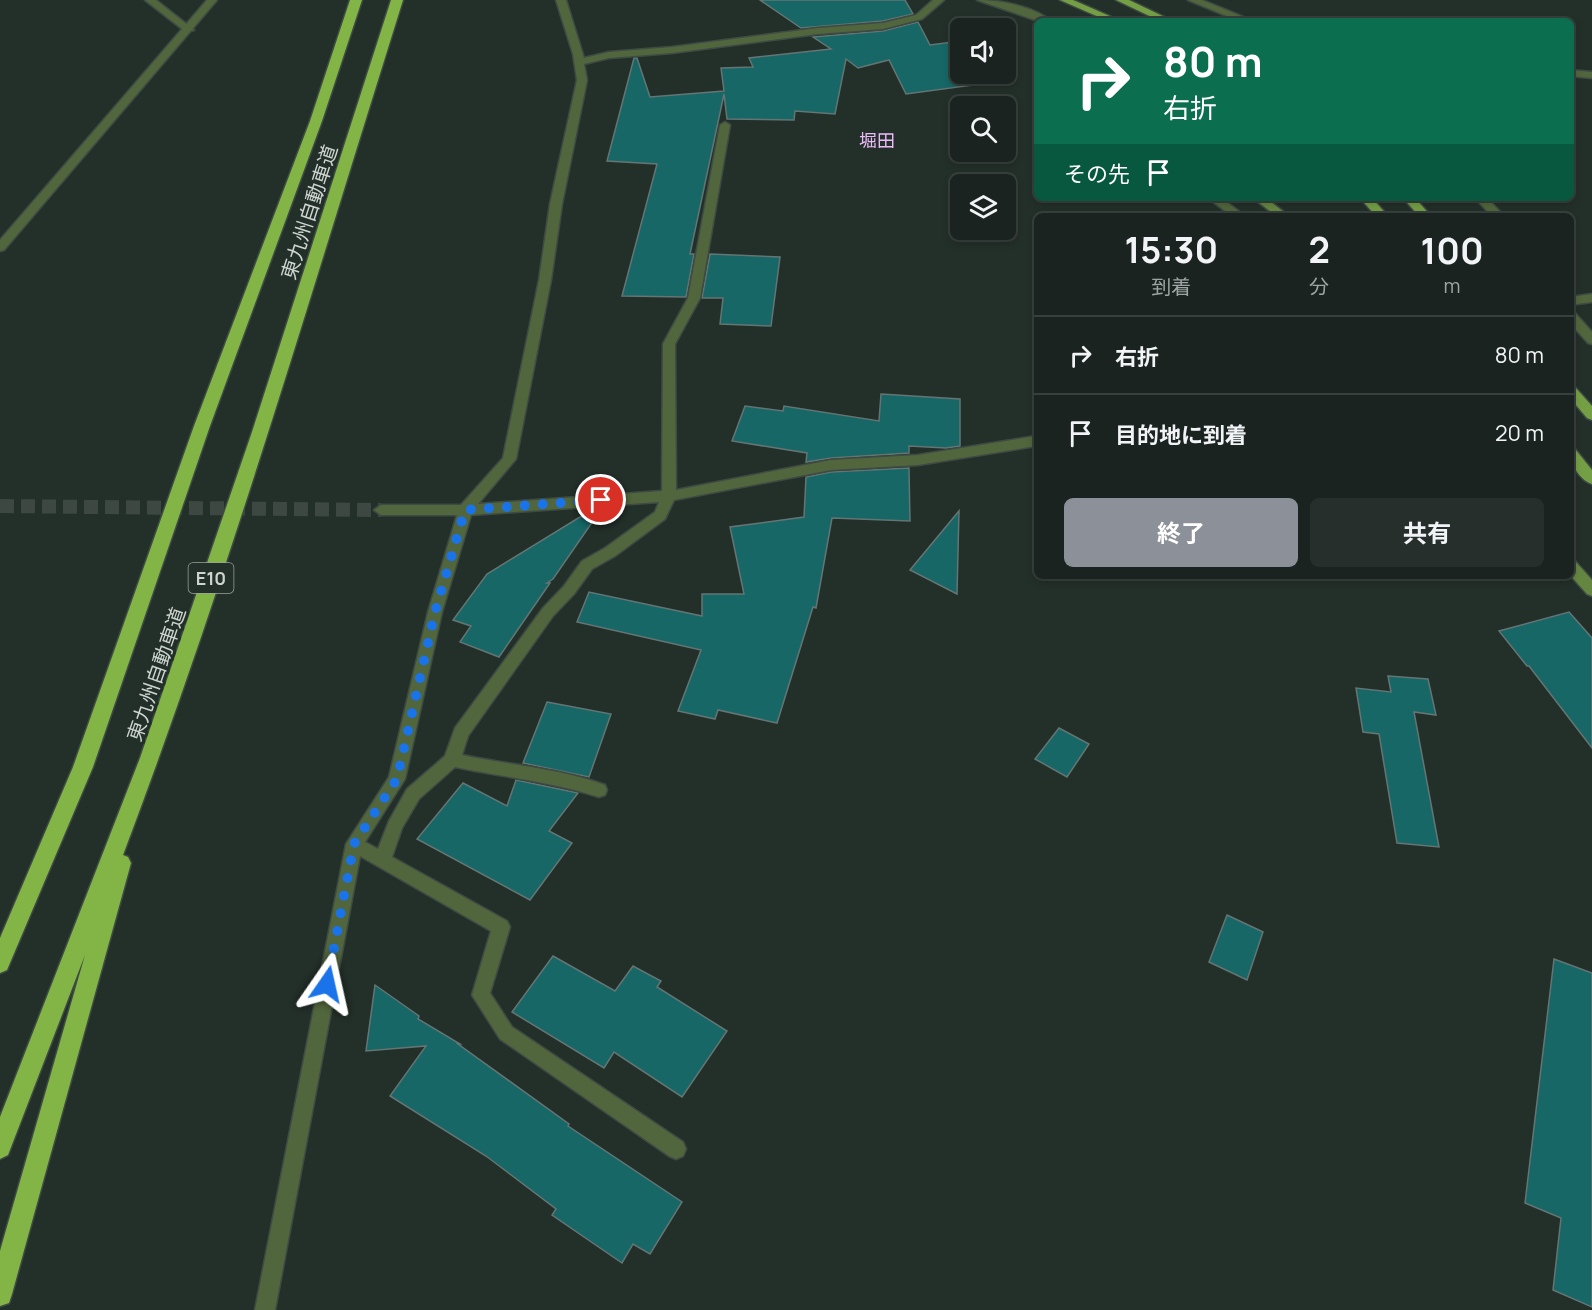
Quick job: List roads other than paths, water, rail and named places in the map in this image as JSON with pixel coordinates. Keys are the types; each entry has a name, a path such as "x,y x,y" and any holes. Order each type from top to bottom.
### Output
{"highway":[{"name":"東九州自動車道","path":"0,963 83,767 202,426 316,121 356,0"},
{"name":"東九州自動車道","path":"0,1147 150,758 264,421 397,0"},
{"path":"0,1294 150,758"}],"main road":[{"path":"1065,0 1109,18"},
{"path":"1121,0 1161,18"},
{"path":"1369,201 1379,213"},
{"path":"1412,201 1422,213"},
{"path":"1574,394 1592,415"},
{"path":"1574,457 1592,479"}],"street":[{"path":"150,0 189,30"},
{"path":"0,247 189,30 212,0"},
{"path":"265,1310 354,844 397,779 435,612 465,510 509,459 545,280 556,204 582,80 561,0"},
{"path":"579,62 609,55 672,50 818,31 883,26 919,17 939,0"},
{"path":"982,0 1023,11 1039,18"},
{"path":"1193,0 1240,18"},
{"path":"1574,73 1592,75"},
{"path":"383,860 395,826 413,794 452,760 461,733 548,612 569,590 587,565 610,552 660,514 669,496 669,344 694,298 725,125"},
{"path":"1218,201 1235,213"},
{"path":"1263,201 1279,213"},
{"path":"1484,201 1495,213"},
{"path":"1574,300 1592,298"},
{"path":"1574,320 1592,340"},
{"path":"381,510 465,510 669,496 831,465 918,460 1034,441"},
{"path":"1574,569 1592,590"},
{"path":"452,760 516,773 560,778 599,790"},
{"path":"354,844 501,927 481,995 506,1033 675,1149"}],"tunnel":[{"path":"0,506 381,510"}],"district":[{"name":"堀田","path":"877,140"}]}
